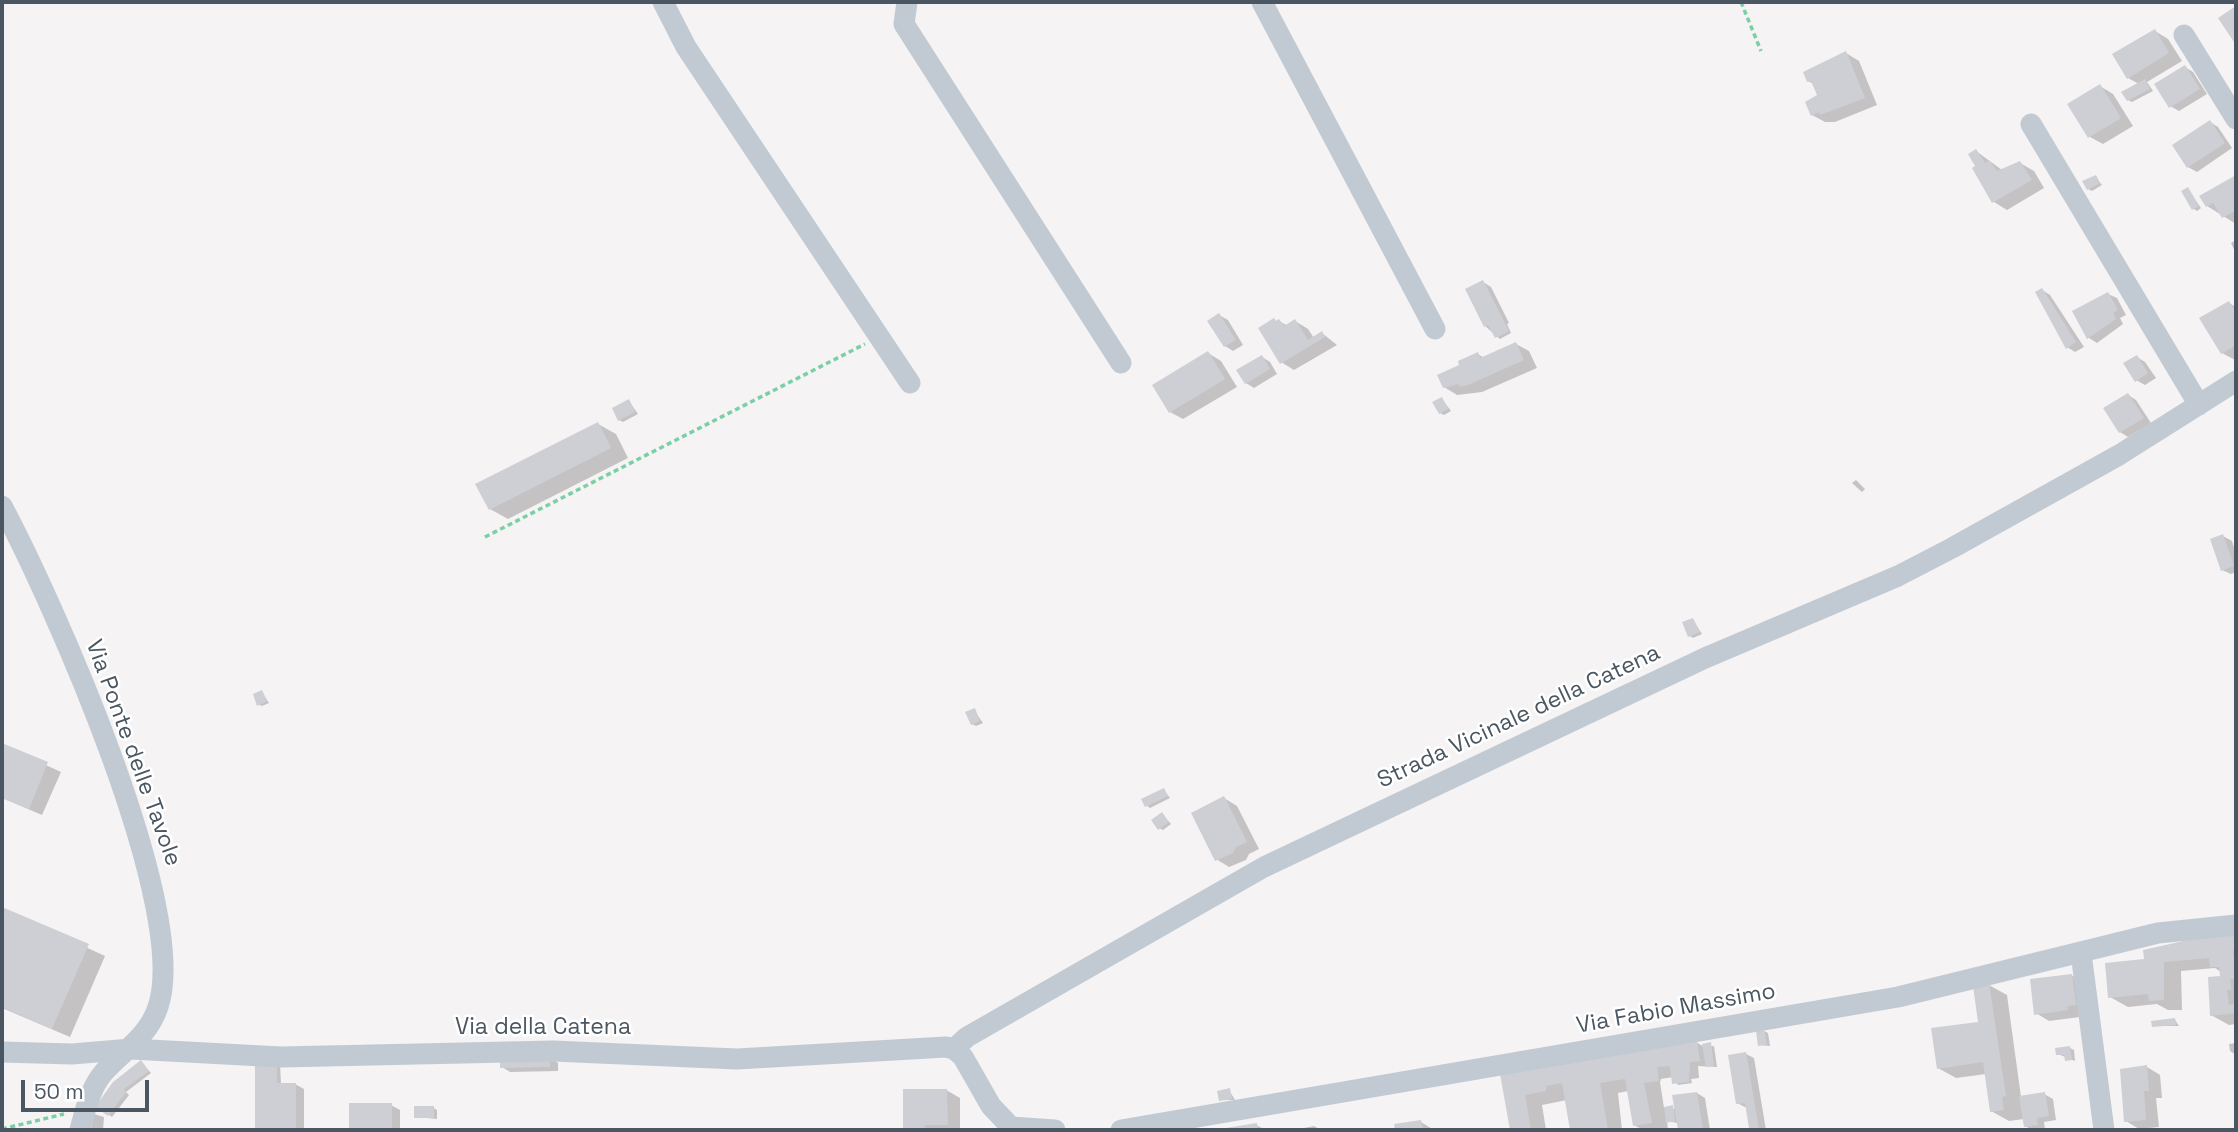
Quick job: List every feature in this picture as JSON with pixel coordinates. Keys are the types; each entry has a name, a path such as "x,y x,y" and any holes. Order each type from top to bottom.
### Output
{"street":[{"path":"663,2 687,47 910,383"},
{"path":"907,2 903,11 908,32 1121,363"},
{"path":"1262,2 1435,330"},
{"path":"2185,35 2236,119"},
{"path":"2031,124 2199,405"},
{"name":"Strada Vicinale della Catena","path":"954,1049 967,1037 1264,867 1705,658 1898,576 2119,455 2236,381"},
{"name":"Via Ponte delle Tavole","path":"2,506 23,545 85,687 153,887 163,967 159,1006 148,1028 131,1049 104,1072 87,1104 80,1130"},
{"name":"Via Fabio Massimo","path":"1121,1130 1898,997 2158,933 2236,925"},
{"path":"2081,953 2104,1130"},
{"name":"Via della Catena","path":"2,1052 72,1054 131,1049 281,1056 564,1051 685,1059 810,1056 946,1047 954,1049"},
{"path":"954,1049 962,1057 991,1106 1011,1126 1055,1130"}],"path":[{"path":"1741,2 1761,51"},
{"path":"485,537 879,337"},
{"path":"2,1129 59,1117 87,1104"}],"building":[{"path":"2236,6 2236,45 2218,18"},
{"path":"2155,29 2169,53 2127,79 2112,54"},
{"path":"1846,51 1865,98 1811,116 1805,102 1817,95 1811,81 1807,82 1803,72"},
{"path":"2185,65 2200,89 2169,108 2154,84"},
{"path":"2145,79 2150,89 2127,101 2121,92"},
{"path":"2100,84 2121,118 2088,138 2067,104"},
{"path":"2210,120 2225,143 2187,168 2172,145"},
{"path":"1976,149 1985,163 1989,160 1997,171 2020,161 2032,180 1992,203 1972,168 1975,166 1968,154"},
{"path":"2096,175 2100,183 2087,190 2082,181"},
{"path":"2236,175 2236,210 2222,218 2213,203 2206,207 2199,196"},
{"path":"2188,187 2199,206 2192,210 2181,191"},
{"path":"1483,280 1509,331 1495,338 1488,325 1484,327 1465,289"},
{"path":"2042,288 2076,342 2066,349 2035,292"},
{"path":"2108,292 2118,310 2113,313 2116,319 2087,339 2072,311"},
{"path":"2229,301 2236,313 2236,345 2221,354 2199,318"},
{"path":"1219,313 1236,340 1224,347 1207,321"},
{"path":"1274,318 1276,321 1279,319 1284,326 1295,319 1308,340 1322,331 1325,337 1280,364 1258,328"},
{"path":"1516,342 1524,360 1468,385 1460,387 1458,384 1443,388 1437,375 1459,365 1458,361 1478,352 1480,358"},
{"path":"1208,351 1225,379 1169,413 1152,385"},
{"path":"1262,355 1270,369 1245,384 1236,370"},
{"path":"2137,355 2148,373 2135,382 2123,363"},
{"path":"2128,393 2144,418 2119,433 2103,408"},
{"path":"1442,397 1448,409 1439,414 1432,402"},
{"path":"629,399 635,412 618,421 612,408"},
{"path":"598,422 611,448 489,510 475,484"},
{"path":"2223,534 2234,566 2221,571 2210,539"},
{"path":"1693,618 1700,632 1688,637 1682,622"},
{"path":"262,690 267,701 257,706 253,694"},
{"path":"975,708 980,721 971,725 965,712"},
{"path":"2,743 48,762 29,809 2,798"},
{"path":"1164,788 1168,796 1145,807 1141,799"},
{"path":"1224,796 1247,842 1236,847 1233,853 1215,861 1191,813"},
{"path":"1162,812 1169,822 1158,830 1151,820"},
{"path":"2,907 89,944 52,1029 2,1007"},
{"path":"2236,934 2236,950 2233,950 2236,979 2230,979 2231,990 2227,990 2229,1005 2236,1004 2236,1013 2210,1016 2208,977 2220,976 2219,967 2210,967 2209,958 2164,962 2164,1000 2149,1001 2148,994 2108,998 2105,963 2144,959 2143,950 2197,938"},
{"path":"2072,974 2076,1005 2067,1006 2068,1010 2034,1015 2030,979"},
{"path":"1989,983 2006,1096 2002,1097 2004,1110 1990,1112 1983,1062 1937,1069 1931,1028 1978,1022 1973,986"},
{"path":"2175,1018 2176,1025 2152,1027 2151,1021"},
{"path":"1764,1029 1767,1045 1758,1046 1756,1031"},
{"path":"1697,1041 1700,1061 1690,1062 1689,1082 1672,1084 1670,1066 1657,1067 1659,1081 1644,1083 1652,1123 1633,1126 1625,1079 1600,1083 1608,1130 1570,1130 1562,1083 1546,1086 1546,1091 1525,1095 1531,1130 1510,1130 1500,1074"},
{"path":"1711,1042 1714,1066 1706,1067 1702,1044"},
{"path":"2070,1046 2072,1060 2065,1061 2064,1055 2056,1055 2055,1048"},
{"path":"1746,1052 1759,1130 1749,1128 1745,1103 1736,1104 1728,1055"},
{"path":"550,1057 550,1067 500,1068 500,1058"},
{"path":"141,1060 149,1071 124,1089 126,1092 108,1116 95,1107 113,1082"},
{"path":"255,1060 277,1060 277,1083 296,1083 296,1130 255,1130"},
{"path":"2147,1065 2149,1091 2144,1091 2146,1120 2124,1122 2120,1069"},
{"path":"1230,1088 1232,1099 1219,1101 1217,1091"},
{"path":"903,1089 947,1089 948,1125 925,1125 925,1130 903,1130"},
{"path":"1697,1092 1703,1130 1678,1130 1672,1095"},
{"path":"2045,1092 2049,1116 2037,1118 2038,1125 2024,1127 2019,1096"},
{"path":"349,1103 392,1103 392,1130 349,1130"},
{"path":"1673,1105 1675,1121 1666,1123 1664,1107"},
{"path":"414,1106 434,1106 434,1118 414,1118"},
{"path":"1421,1120 1423,1130 1395,1130 1394,1124"},
{"path":"1257,1123 1258,1130 1220,1130 1220,1129"}]}
